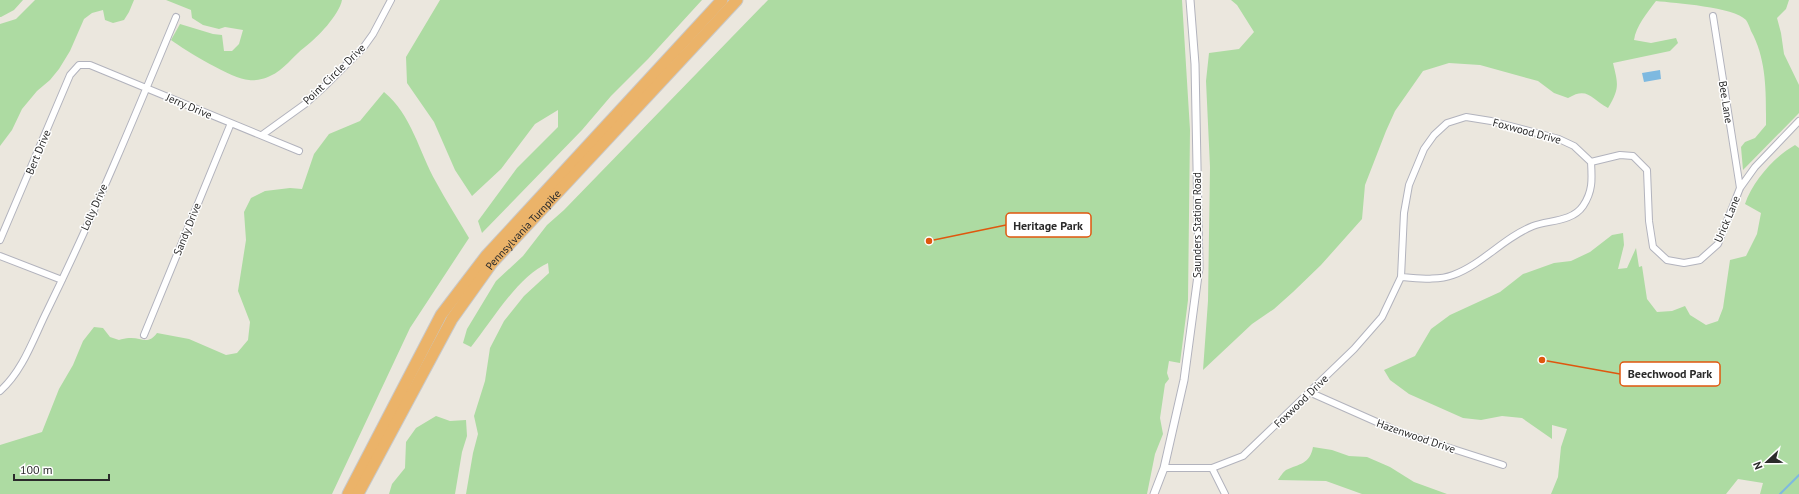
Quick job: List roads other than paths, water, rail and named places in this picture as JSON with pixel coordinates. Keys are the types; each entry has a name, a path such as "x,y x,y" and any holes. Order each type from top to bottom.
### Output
{"highway":[{"name":"Pennsylvania Turnpike","path":"348,494 441,315 450,303 486,256 722,0"},
{"name":"Pennsylvania Turnpike","path":"358,494 452,319 492,263 737,0"}],"street":[{"name":"Point Circle Drive","path":"262,135 316,95 363,48 373,34 390,0"},
{"name":"Saunders Station Road","path":"1154,494 1164,468 1184,380 1199,268 1195,64 1190,0"},
{"name":"Bee Lane","path":"1713,16 1740,188"},
{"name":"Lolly Drive","path":"0,391 15,376 62,280 147,88 176,17"},
{"name":"Jerry Drive","path":"79,65 90,65 299,150"},
{"name":"Bert Drive","path":"0,240 70,75 79,65"},
{"name":"Foxwood Drive","path":"1164,468 1212,468 1243,456 1354,349 1382,317 1401,277 1404,213 1409,185 1424,148 1434,135 1447,123 1466,117 1491,121 1538,133 1559,139 1574,146 1591,162"},
{"name":"Urick Lane","path":"1591,162 1620,155 1633,156 1647,170 1649,220 1653,247 1667,260 1684,263 1700,260 1718,244 1740,188 1754,167 1799,121"},
{"name":"Sandy Drive","path":"144,335 231,123"},
{"path":"1401,277 1428,278 1451,276 1471,267 1517,233 1534,226 1568,218 1582,207 1592,188 1591,162"},
{"path":"0,256 62,280"},
{"name":"Hazenwood Drive","path":"1309,392 1397,431 1503,465"},
{"path":"1212,468 1225,494"}],"water":[{"path":"1660,70 1661,79 1644,82 1642,73"}],"waterway":[{"path":"1780,494 1799,475"}],"place":[{"name":"Heritage Park","path":"929,241"},
{"name":"Beechwood Park","path":"1542,360"}]}
